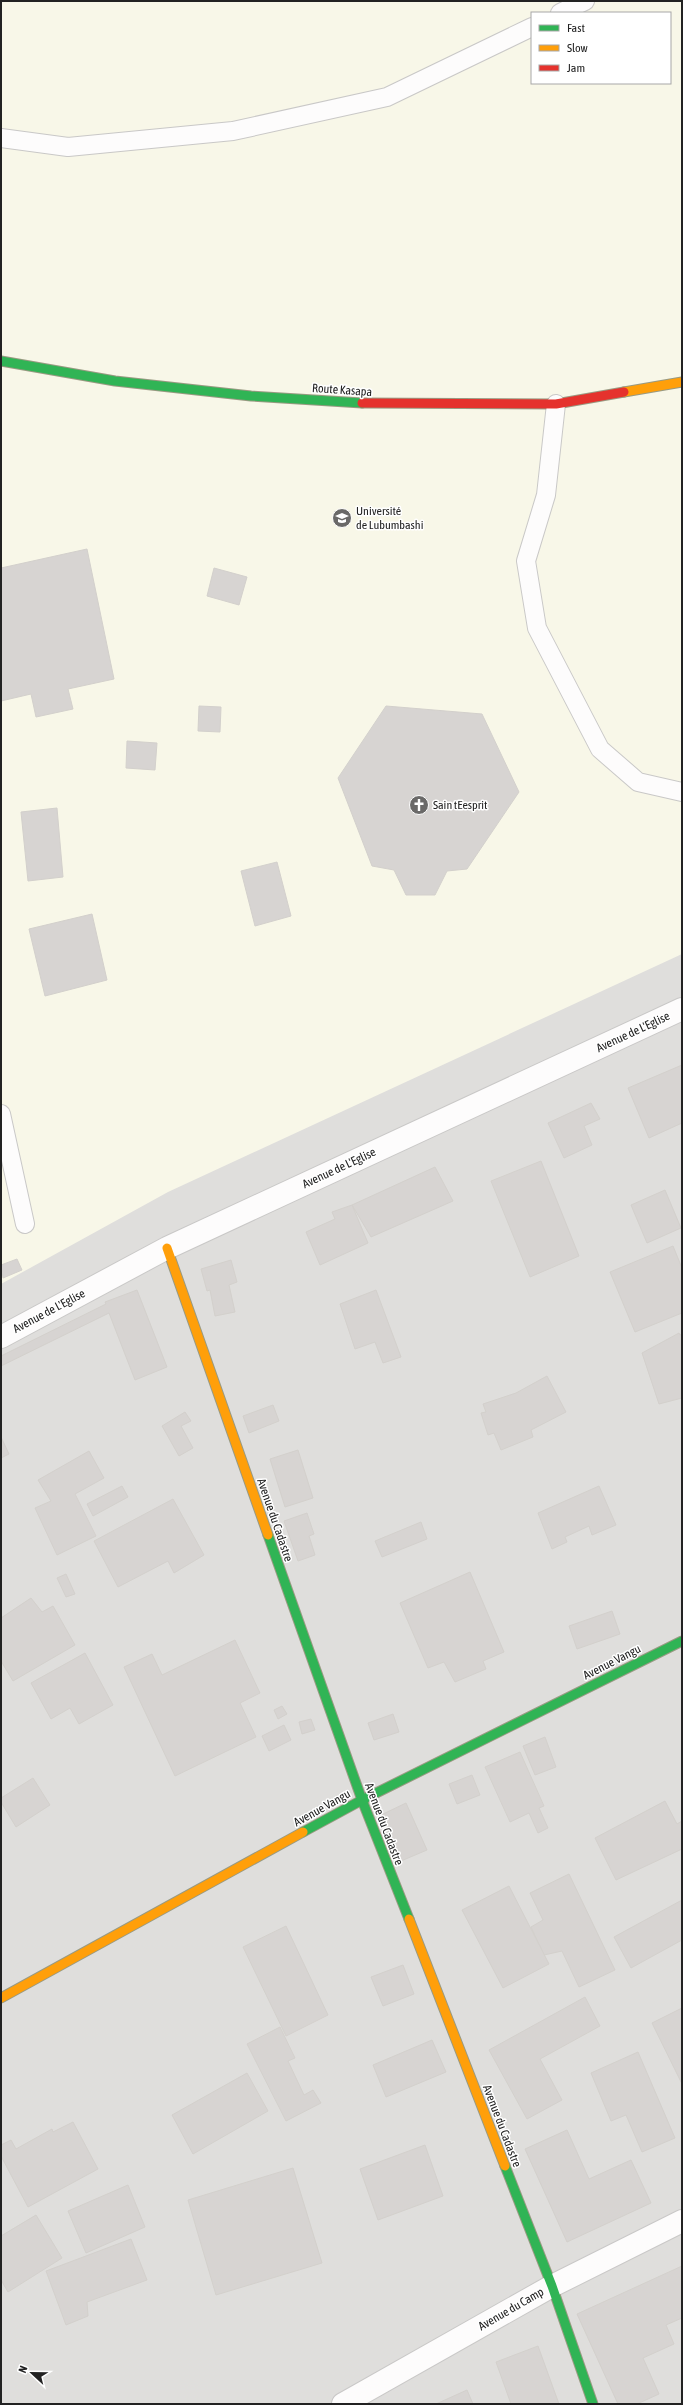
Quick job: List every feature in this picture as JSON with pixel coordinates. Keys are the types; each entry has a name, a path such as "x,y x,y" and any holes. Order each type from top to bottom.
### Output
{"street":[{"name":"Route Kasapa","path":"1,361 115,381 250,396 380,404 556,404 682,382"},
{"name":"Avenue de L'Eglise","path":"1,1337 167,1248 682,1009"},
{"name":"Avenue du Cadastre","path":"167,1248 362,1800 552,2286 592,2404"},
{"name":"Avenue Vangu","path":"1,1998 362,1800 682,1641"},
{"name":"Avenue du Camp","path":"343,2404 552,2286 682,2221"}],"lane":[{"path":"562,12 585,1"},
{"path":"1,138 68,147 233,131 387,97 531,27"},
{"path":"556,404 546,495 526,561 537,628 600,749 638,782 682,792"},
{"path":"1,1114 25,1224"}],"shaded area":[{"path":"1,1 682,1 682,2404 1,2404"},
{"name":"Université de Lubumbashi","path":"1,1 682,1 682,954 168,1192 1,1284"}],"building":[{"path":"87,549 114,679 68,689 73,709 36,717 31,694 1,701 1,568"},
{"path":"214,568 247,577 239,605 207,596"},
{"path":"199,706 221,707 220,732 198,731"},
{"path":"386,706 482,714 519,792 467,869 447,871 435,895 406,895 394,870 372,866 338,778"},
{"path":"127,741 157,743 155,770 126,768"},
{"path":"57,808 63,877 28,881 21,812"},
{"path":"277,862 291,916 255,926 241,871"},
{"path":"92,914 107,980 45,996 29,929"},
{"path":"682,1065 682,1123 649,1138 628,1088"},
{"path":"591,1103 600,1119 584,1126 592,1145 564,1158 548,1123"},
{"path":"541,1161 579,1256 530,1277 491,1181"},
{"path":"435,1167 453,1201 371,1237 352,1205"},
{"path":"665,1190 681,1228 647,1243 631,1205"},
{"path":"352,1205 368,1243 320,1265 306,1232 335,1219 332,1212"},
{"path":"673,1246 682,1268 682,1313 635,1332 610,1272"},
{"path":"17,1259 22,1270 3,1278 1,1265"},
{"path":"231,1260 237,1282 229,1285 235,1312 215,1316 210,1290 207,1291 201,1269"},
{"path":"137,1290 167,1367 135,1380 109,1313 1,1366 1,1356 106,1304 105,1302"},
{"path":"376,1290 401,1357 383,1363 375,1342 355,1349 340,1304"},
{"path":"679,1333 680,1335 682,1334 682,1398 659,1404 642,1353"},
{"path":"547,1376 566,1412 531,1430 533,1437 501,1450 494,1433 488,1435 481,1413 486,1412 483,1404 516,1393"},
{"path":"273,1405 279,1421 249,1433 243,1416"},
{"path":"185,1412 191,1421 181,1426 193,1448 179,1456 162,1426"},
{"path":"1,1437 9,1454 1,1458"},
{"path":"298,1450 313,1498 285,1507 270,1459"},
{"path":"89,1451 104,1478 75,1494 96,1536 57,1555 35,1508 51,1501 38,1480"},
{"path":"122,1486 128,1497 93,1516 87,1504"},
{"path":"599,1486 616,1525 592,1535 589,1526 565,1537 567,1542 552,1549 538,1513"},
{"path":"173,1499 204,1555 174,1573 168,1561 118,1587 94,1541"},
{"path":"307,1513 314,1534 309,1536 315,1555 298,1561 284,1521"},
{"path":"421,1522 427,1539 382,1557 375,1541"},
{"path":"470,1572 504,1652 483,1661 486,1669 455,1682 444,1662 428,1668 400,1603"},
{"path":"66,1574 75,1594 66,1597 57,1578"},
{"path":"31,1598 42,1612 53,1606 75,1645 13,1681 1,1661 1,1618"},
{"path":"612,1611 620,1634 577,1649 569,1626"},
{"path":"235,1640 260,1693 240,1703 256,1737 175,1776 124,1667 152,1654 162,1675"},
{"path":"85,1653 113,1705 79,1724 70,1708 51,1719 31,1683"},
{"path":"282,1706 287,1714 278,1719 274,1710"},
{"path":"393,1714 399,1732 374,1740 368,1723"},
{"path":"311,1719 315,1730 302,1734 299,1722"},
{"path":"284,1725 291,1740 269,1751 262,1736"},
{"path":"545,1737 556,1767 535,1775 523,1746"},
{"path":"520,1752 544,1806 539,1808 548,1828 538,1833 529,1813 510,1822 485,1767"},
{"path":"472,1775 480,1795 457,1804 449,1784"},
{"path":"33,1778 50,1805 16,1827 1,1802 1,1798"},
{"path":"665,1801 677,1824 682,1821 682,1849 616,1880 595,1838"},
{"path":"406,1803 427,1850 401,1861 381,1815"},
{"path":"569,1874 615,1970 579,1987 562,1951 544,1955 531,1927 543,1920 530,1893"},
{"path":"509,1886 549,1964 503,1988 462,1910"},
{"path":"682,1900 682,1940 631,1968 614,1937"},
{"path":"286,1926 328,2015 286,2036 243,1947"},
{"path":"403,1965 414,1994 383,2006 371,1977"},
{"path":"585,1997 600,2026 540,2059 562,2100 527,2119 489,2050"},
{"path":"682,2008 682,2084 652,2023"},
{"path":"280,2027 295,2058 288,2061 304,2095 313,2090 321,2103 286,2121 247,2044"},
{"path":"432,2040 446,2072 386,2097 373,2065"},
{"path":"638,2052 675,2138 642,2152 626,2115 611,2121 591,2073"},
{"path":"247,2073 268,2111 193,2154 172,2115"},
{"path":"73,2122 98,2169 28,2207 1,2156 1,2145 11,2140 16,2149 52,2129 53,2132"},
{"path":"567,2130 589,2179 631,2160 651,2203 567,2242 525,2149"},
{"path":"425,2145 443,2196 378,2220 360,2169"},
{"path":"293,2168 322,2263 216,2295 188,2200"},
{"path":"128,2185 145,2227 86,2253 68,2211"},
{"path":"36,2215 62,2258 8,2292 1,2280 1,2236"},
{"path":"131,2239 147,2280 87,2302 88,2316 66,2325 46,2271"},
{"path":"682,2266 682,2318 666,2325 674,2344 643,2358 659,2394 637,2404 618,2404 577,2314"},
{"path":"538,2346 559,2404 511,2404 496,2362"},
{"path":"467,2390 473,2404 436,2404"}],"traffic: fast":[{"path":"1,361 115,381 251,396 362,403"},
{"path":"268,1535 362,1800 409,1919"},
{"path":"303,1832 362,1800 682,1641"},
{"path":"505,2166 552,2286 593,2404"}],"traffic: slow":[{"path":"624,392 682,382"},
{"path":"167,1248 268,1535"},
{"path":"1,1998 303,1832"},
{"path":"409,1919 505,2166"}],"traffic: jam":[{"path":"362,403 556,404 624,392"}],"place":[{"name":"Université de Lubumbashi","path":"342,518"},
{"name":"Sain tEesprit","path":"419,805"}]}
